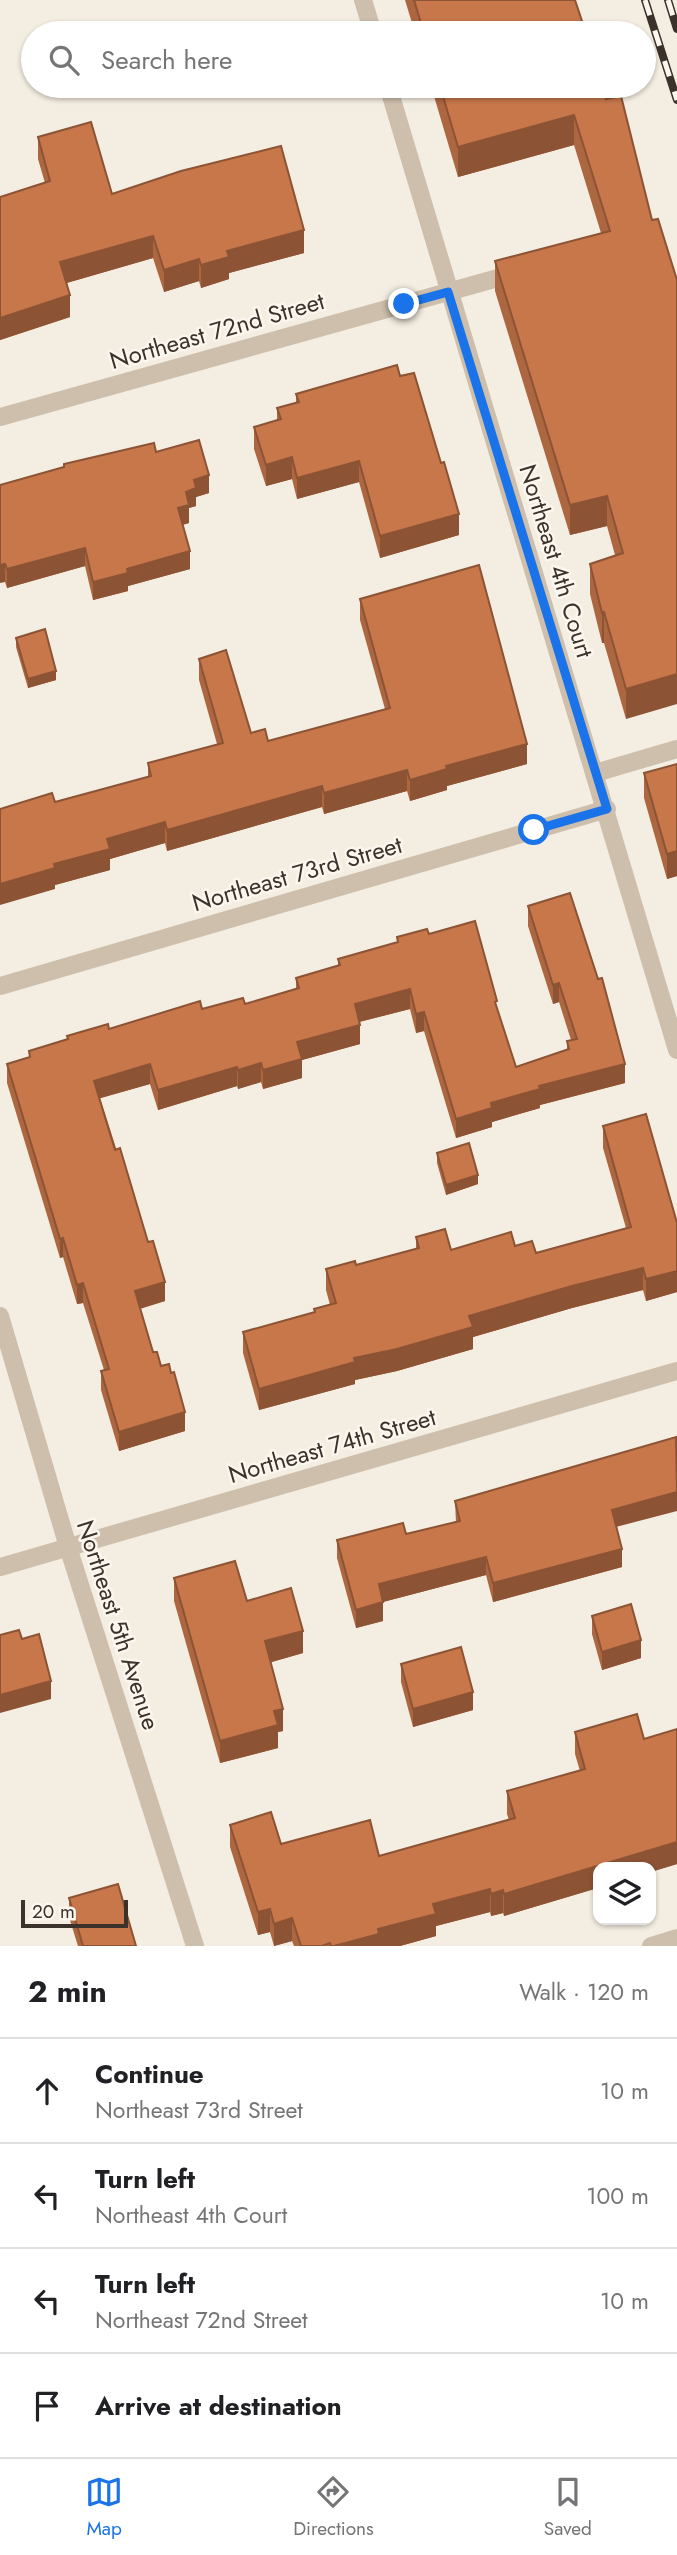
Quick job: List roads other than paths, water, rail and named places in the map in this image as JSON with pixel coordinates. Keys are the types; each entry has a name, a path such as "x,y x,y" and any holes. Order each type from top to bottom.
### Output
{"street":[{"path":"363,0 369,21"},
{"name":"Northeast 4th Court","path":"391,98 676,1041"},
{"name":"Northeast 72nd Street","path":"0,417 528,270"},
{"path":"595,773 677,749"},
{"name":"Northeast 73rd Street","path":"0,986 607,809"},
{"name":"Northeast 5th Avenue","path":"0,1316 68,1548 195,1946"},
{"name":"Northeast 74th Street","path":"0,1567 677,1371"},
{"path":"651,1946 677,1938"}],"railway":[{"path":"645,0 652,21"},
{"path":"668,0 677,29"},
{"path":"656,34 677,100"}]}
